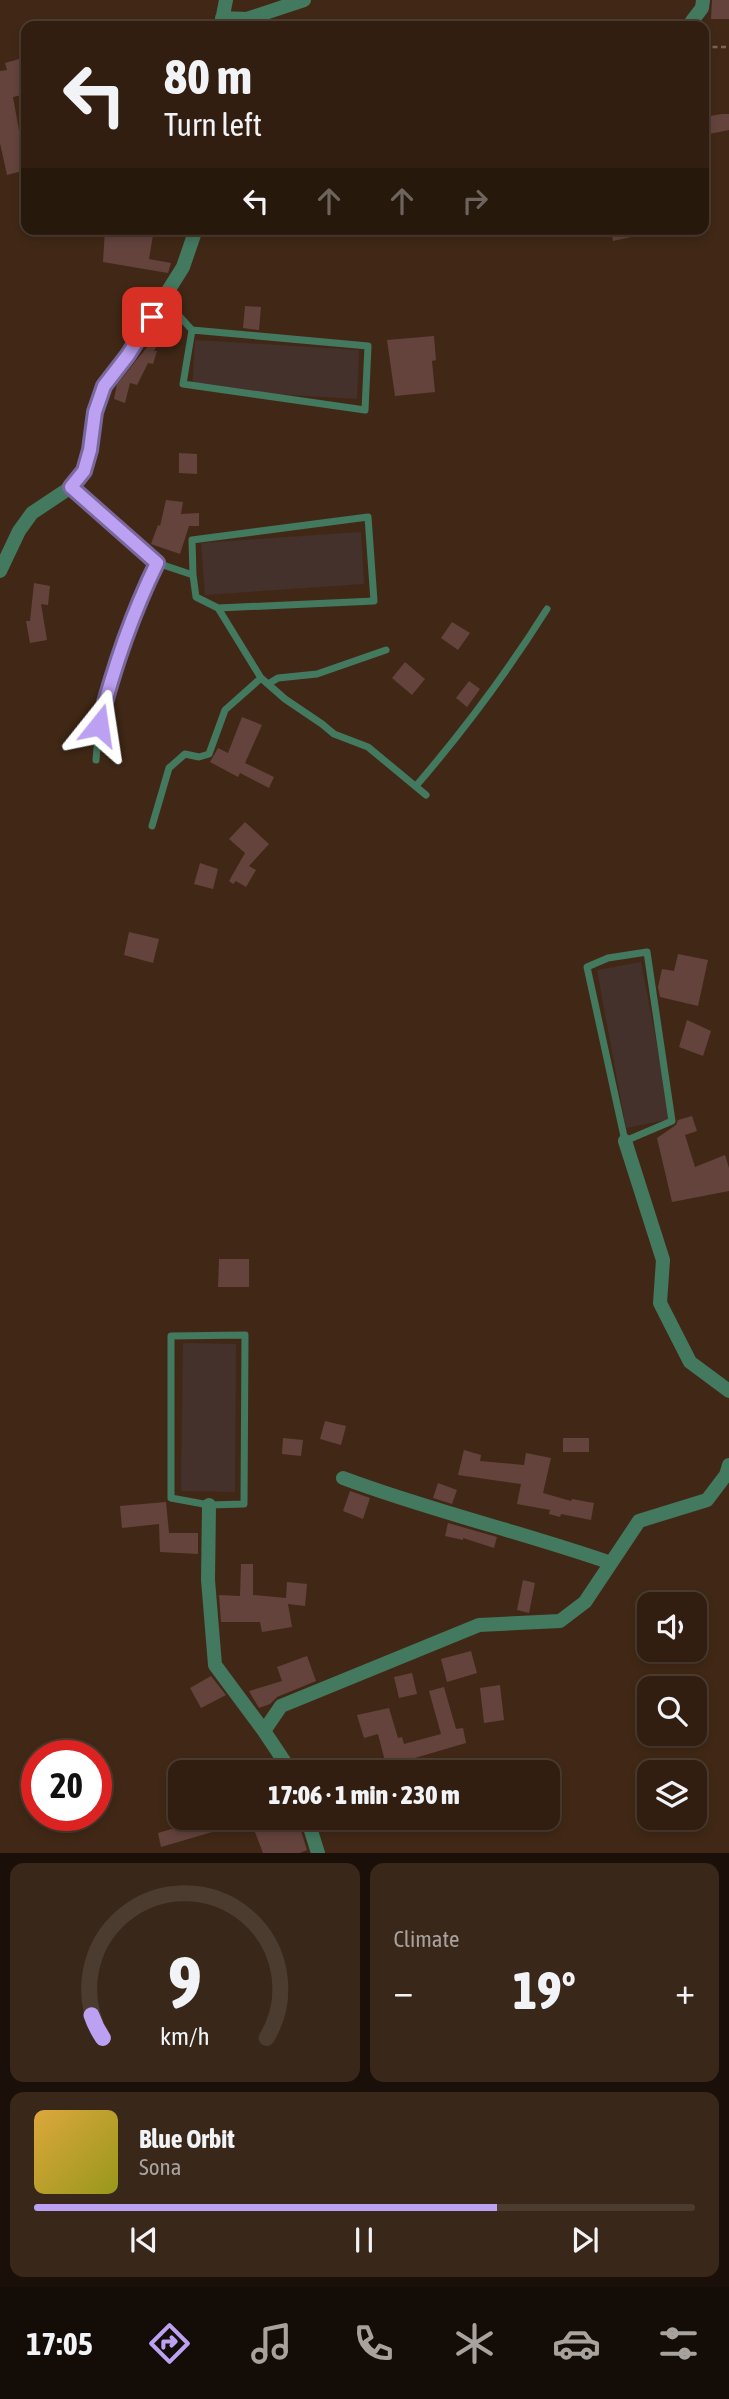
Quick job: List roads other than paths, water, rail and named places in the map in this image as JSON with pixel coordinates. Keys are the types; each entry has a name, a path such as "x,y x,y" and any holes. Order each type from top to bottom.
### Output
{"street":[{"path":"222,21 226,0"},
{"path":"230,21 247,19 304,0"},
{"path":"692,21 702,8 703,0"},
{"path":"0,571 19,531 32,513 71,487 84,471 95,412 104,386 128,355 164,299 183,267 195,235"},
{"path":"625,1141 663,1260 660,1303 690,1362 729,1391"},
{"path":"264,1731 281,1706 479,1625 560,1620 585,1602 639,1521 707,1500 726,1475 729,1465"},
{"path":"343,1478 408,1502 539,1538 611,1563"},
{"path":"209,1505 208,1580 215,1665 283,1760"},
{"path":"311,1830 318,1853"}],"lane":[{"path":"164,299 192,330 368,346 365,410 183,384 192,330"},
{"path":"71,487 157,563 193,575"},
{"path":"368,517 374,601 218,608 196,597 193,575 192,540 368,517"},
{"path":"96,760 99,725 106,695 141,596 157,563"},
{"path":"218,608 265,681 285,699 334,734 368,747 426,795"},
{"path":"416,786 465,728 516,658 547,609"},
{"path":"152,827 169,768 185,754 199,758 209,754 225,710 265,681 317,674 386,650"},
{"path":"648,952 672,1121 625,1141 587,967 608,958 648,952"},
{"path":"245,1335 244,1504 209,1505 172,1499 171,1336 245,1335"}]}
